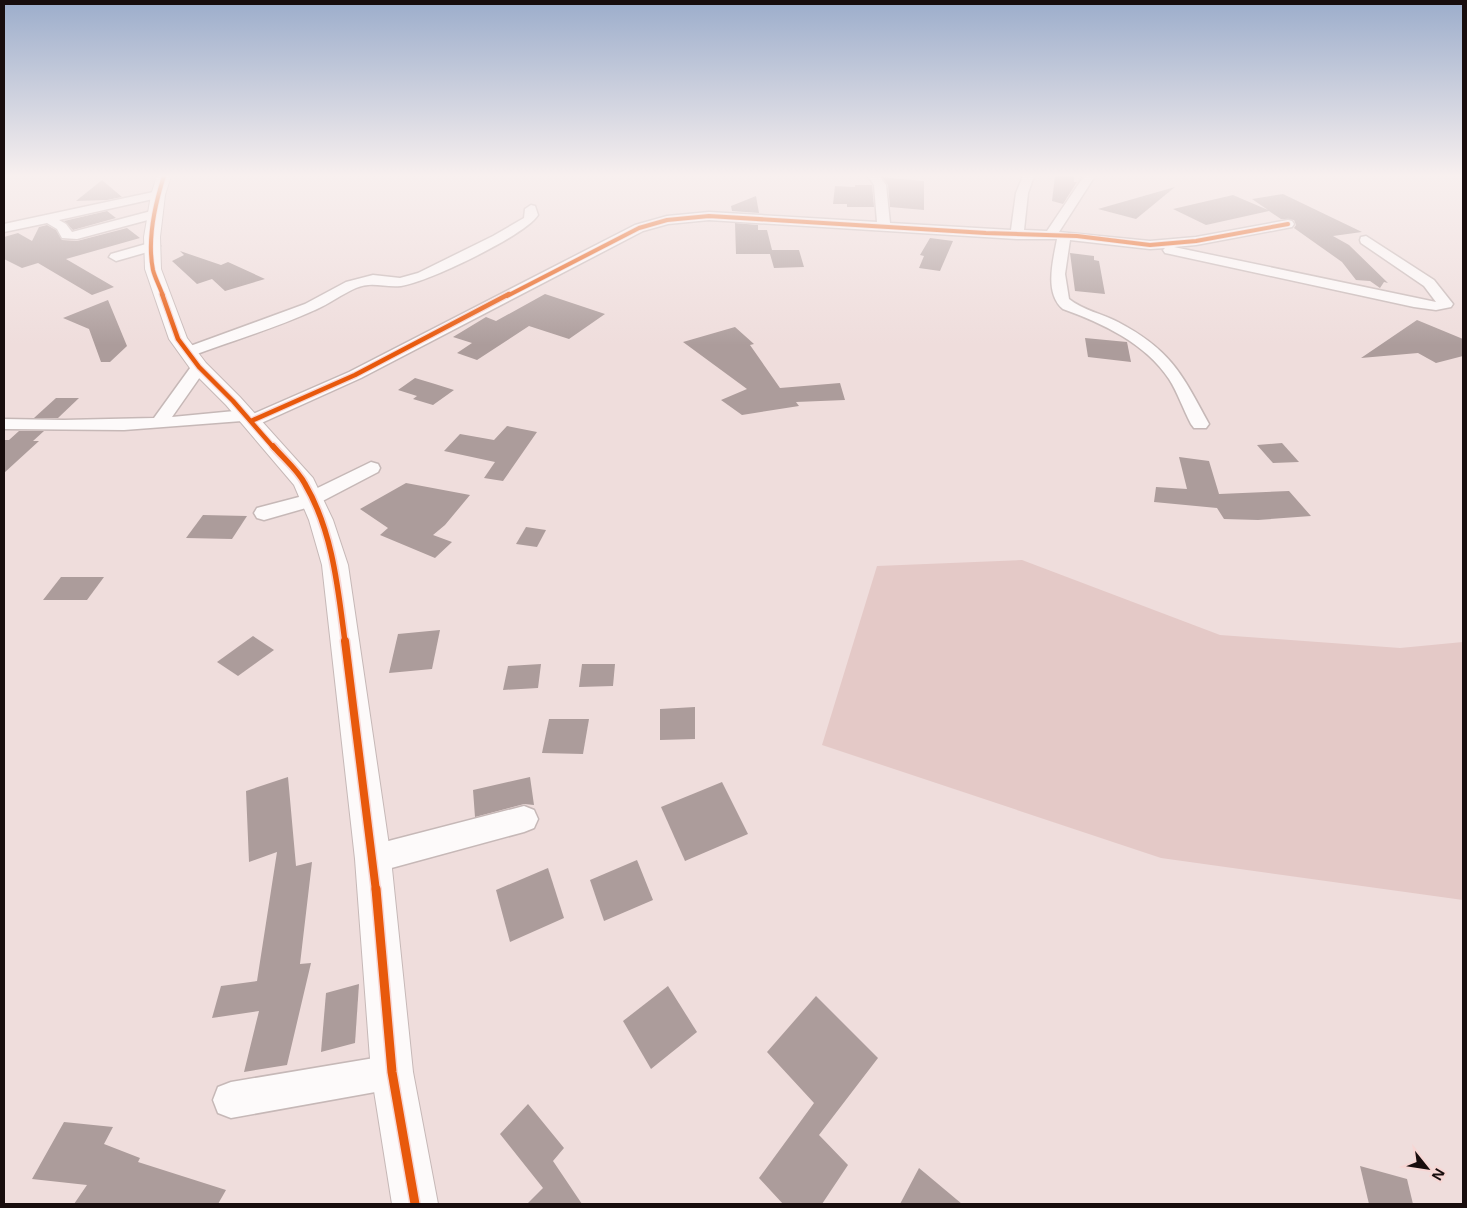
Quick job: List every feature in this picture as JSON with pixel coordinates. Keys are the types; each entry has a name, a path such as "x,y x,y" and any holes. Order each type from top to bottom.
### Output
{"street":[{"path":"65,232 67,235 72,236 80,232"},
{"path":"155,232 153,269 161,297 178,339 193,360 248,418 305,483 335,565 373,859 392,1072 415,1204"},
{"path":"159,423 193,360 310,307 351,285 373,279 400,282 423,276 509,232"},
{"path":"4,424 55,426 248,418 355,375 472,312 630,232"},
{"path":"978,232 1064,236 1150,245 1332,286 1436,306 1446,304 1429,283 1366,240"},
{"path":"1064,232 1058,274 1062,301 1068,306 1118,326 1150,350 1174,374 1200,424"},
{"path":"1064,236 1070,232"},
{"path":"1150,245 1196,242 1235,232"},
{"path":"116,257 153,246"},
{"path":"264,514 283,511 312,501 371,468"},
{"path":"373,859 524,819"},
{"path":"232,1100 392,1072"}],"shaded area":[{"path":"1022,560 1220,635 1400,648 1463,642 1463,900 1161,858 822,745 877,566"}],"building":[{"path":"36,232 57,232 62,240 77,241 110,232 133,232 140,238 66,259 114,287 92,295 38,263 22,268 4,259 4,237 18,233 32,241"},
{"path":"735,232 768,232 772,250 799,250 804,267 774,268 770,254 736,254"},
{"path":"1300,232 1359,232 1333,236 1349,245 1388,283 1384,282 1380,288 1370,281 1356,280 1342,262"},
{"path":"930,238 953,241 940,271 919,268 924,256 920,255"},
{"path":"180,251 221,265 228,262 265,279 225,291 212,279 197,284 172,261 184,255"},
{"path":"1070,253 1094,256 1094,260 1099,261 1105,294 1075,291"},
{"path":"545,294 605,314 569,339 529,326 477,360 457,353 472,343 453,337 486,317 496,321"},
{"path":"108,300 127,346 110,362 101,362 89,329 63,318"},
{"path":"1417,320 1463,339 1463,356 1436,363 1418,353 1361,358"},
{"path":"735,327 754,344 750,345 780,388 840,383 845,400 796,402 799,406 742,415 721,400 747,389 683,342"},
{"path":"1085,338 1127,342 1131,362 1088,357"},
{"path":"415,378 454,390 433,405 413,399 417,396 398,390"},
{"path":"56,398 79,398 58,418 34,418"},
{"path":"507,426 537,432 503,481 484,478 495,462 444,451 460,434 494,440"},
{"path":"19,431 44,431 33,441 39,441 4,473 4,440 9,440"},
{"path":"1282,443 1299,462 1273,463 1257,445"},
{"path":"1179,457 1209,461 1219,494 1289,491 1311,516 1258,520 1224,519 1217,508 1154,502 1156,487 1187,489"},
{"path":"406,483 470,495 445,525 433,535 452,542 435,558 380,535 388,528 360,509"},
{"path":"203,515 247,516 232,539 186,538"},
{"path":"526,527 546,530 537,547 516,544"},
{"path":"61,577 104,577 87,600 43,600"},
{"path":"440,630 432,669 389,673 398,634"},
{"path":"253,636 274,650 238,676 217,662"},
{"path":"541,664 538,688 503,690 508,666"},
{"path":"582,664 615,664 613,686 579,687"},
{"path":"695,707 695,739 660,740 660,709"},
{"path":"549,719 589,719 583,754 542,753"},
{"path":"288,777 296,866 312,862 300,964 311,963 287,1065 244,1072 259,1011 212,1018 221,986 257,981 277,852 249,862 246,791"},
{"path":"530,777 534,805 524,804 475,817 473,790"},
{"path":"722,782 748,834 685,861 661,807"},
{"path":"637,860 653,900 604,921 590,880"},
{"path":"548,868 564,918 510,942 496,890"},
{"path":"359,984 355,1043 321,1052 326,993"},
{"path":"668,986 697,1032 651,1069 623,1021"},
{"path":"816,996 878,1058 819,1135 848,1165 822,1204 783,1204 759,1178 814,1103 767,1052"},
{"path":"528,1104 564,1148 553,1161 582,1204 527,1204 543,1188 500,1134"},
{"path":"64,1122 113,1127 104,1144 140,1158 138,1162 226,1190 218,1204 74,1204 87,1185 32,1179"},
{"path":"1360,1166 1407,1179 1413,1204 1369,1204"},
{"path":"919,1168 962,1204 900,1204"}],"cycle path":[{"path":"153,232 153,269 178,339 199,367 233,401 305,483 321,520 335,565 373,859 392,1072 415,1204"},
{"path":"251,421 355,375 630,232"},
{"path":"976,232 1077,236 1150,245 1196,241 1235,232"}]}
